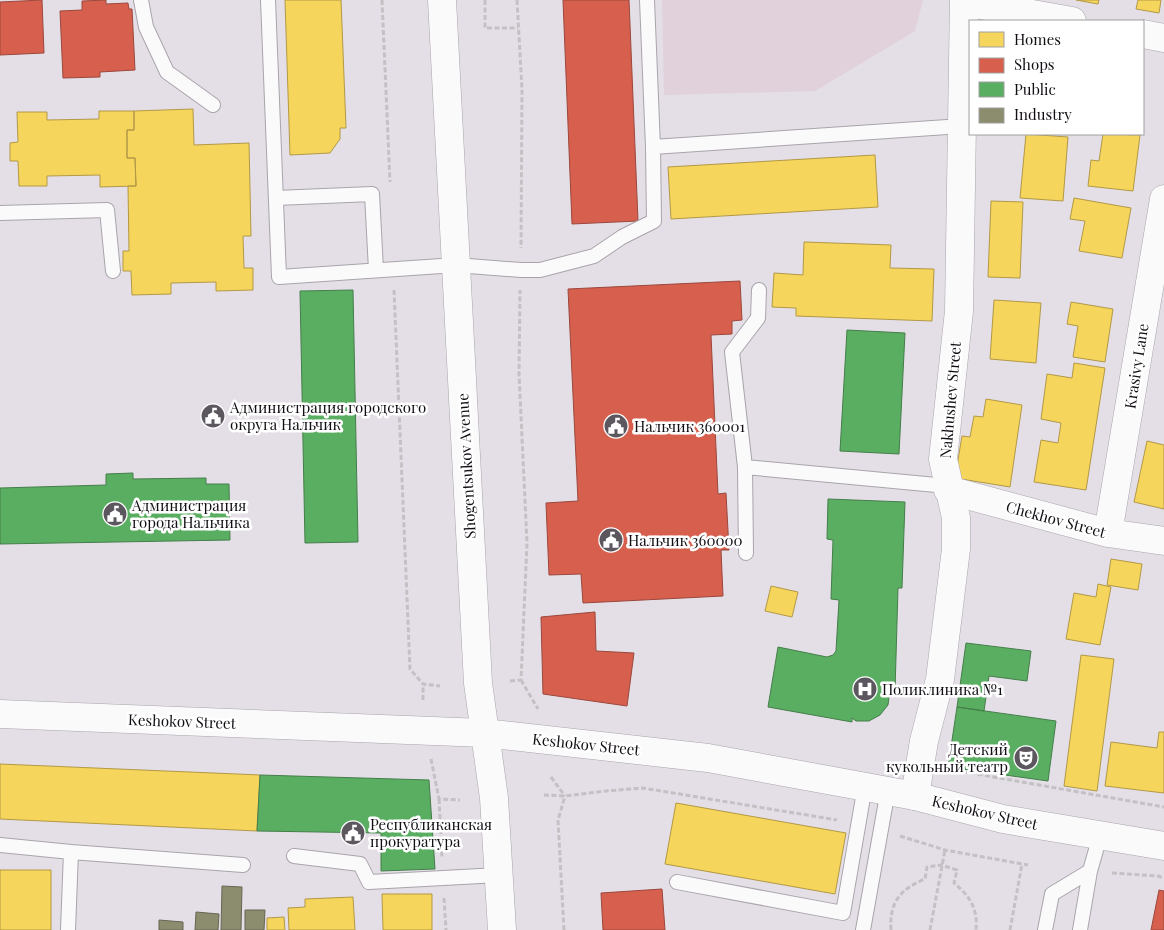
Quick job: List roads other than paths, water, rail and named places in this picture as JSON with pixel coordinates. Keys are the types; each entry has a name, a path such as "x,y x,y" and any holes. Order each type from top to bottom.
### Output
{"main road":[{"name":"Shogentsukov Avenue","path":"442,0 478,683 494,798 502,930"},
{"path":"964,1 1067,20"},
{"name":"Nakhushev Street","path":"915,796 924,740 940,679 956,549 956,518 943,459 959,311 964,1"},
{"path":"1144,34 1164,38"},
{"name":"Krasivy Lane","path":"1108,533 1164,199"},
{"name":"Chekhov Street","path":"948,488 1108,533 1164,541"},
{"name":"Keshokov Street","path":"0,714 484,733 708,758 877,788 1003,819 1164,846"}],"lane":[{"path":"141,0 146,27 167,72 212,106"},
{"path":"268,0 279,276 456,265 540,270 594,256 622,237 654,221 647,0"},
{"path":"653,147 962,126"},
{"path":"276,198 372,194 376,270"},
{"path":"0,213 107,210 113,271"},
{"path":"746,553 745,467 732,352 758,318 759,290"},
{"path":"745,467 948,488"},
{"path":"678,882 843,913 877,788"},
{"path":"863,930 877,788"},
{"path":"1080,930 1090,871 1100,836"},
{"path":"0,845 243,865"},
{"path":"68,930 71,852"},
{"path":"294,856 360,864 369,882 499,875"},
{"path":"1045,930 1052,894 1090,871"}],"place":[{"name":"Администрация городского округа Нальчик","path":"213,416"},
{"name":"Нальчик 360001","path":"616,426"},
{"name":"Администрация города Нальчика","path":"115,514"},
{"name":"Нальчик 360000","path":"611,540"},
{"name":"Поликлиника №1","path":"865,689"},
{"name":"Детский кукольный театр","path":"1026,758"},
{"name":"Республиканская прокуратура","path":"353,833"}]}
